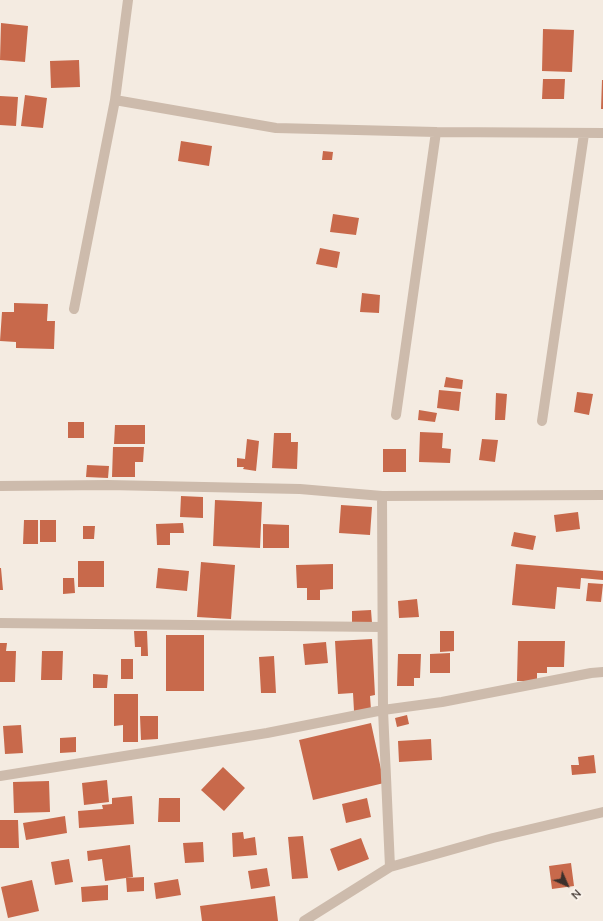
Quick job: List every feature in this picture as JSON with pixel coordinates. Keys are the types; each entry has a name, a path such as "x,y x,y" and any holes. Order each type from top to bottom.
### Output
{"street":[{"path":"74,309 115,100 128,0"},
{"path":"115,100 205,117 276,128 436,132 603,133"},
{"path":"396,415 436,132"},
{"path":"542,421 584,134"},
{"path":"0,486 108,484 300,489 382,496 603,495"},
{"path":"382,496 383,710 390,867"},
{"path":"0,623 382,627"},
{"path":"0,776 267,733 383,710 442,702 591,673 603,672"},
{"path":"302,921 390,867 493,838 603,812"}],"building":[{"path":"1,23 28,26 25,62 0,60"},
{"path":"543,29 574,30 572,72 542,71"},
{"path":"79,60 80,87 51,88 50,61"},
{"path":"543,79 565,79 564,99 542,99"},
{"path":"602,80 603,109 601,109"},
{"path":"25,95 47,98 43,128 21,126"},
{"path":"0,96 18,97 16,126 0,125"},
{"path":"181,141 212,146 209,166 178,161"},
{"path":"323,151 333,152 332,160 322,160"},
{"path":"333,214 359,218 356,235 330,232"},
{"path":"320,248 340,252 337,268 316,264"},
{"path":"362,293 380,295 379,313 360,312"},
{"path":"14,303 48,304 47,321 55,321 54,349 16,348 16,342 0,341 2,312 14,312"},
{"path":"446,377 463,380 462,389 444,387"},
{"path":"439,390 461,392 459,411 437,408"},
{"path":"577,392 593,394 589,415 574,412"},
{"path":"496,393 507,394 505,420 495,420"},
{"path":"419,410 437,413 435,422 418,420"},
{"path":"68,422 84,422 84,438 68,438"},
{"path":"115,425 145,425 145,444 114,444"},
{"path":"420,432 443,433 442,448 451,449 450,463 419,462"},
{"path":"274,433 291,433 291,442 298,442 297,469 272,468"},
{"path":"247,439 259,441 256,471 243,469 244,467 237,467 237,458 245,459"},
{"path":"482,439 498,440 495,462 479,460"},
{"path":"113,447 144,447 143,462 135,462 135,477 112,477"},
{"path":"383,449 406,449 406,472 383,472"},
{"path":"87,465 109,466 108,478 86,477"},
{"path":"181,496 203,497 203,518 180,517"},
{"path":"215,500 262,502 260,548 213,546"},
{"path":"341,505 372,507 370,535 339,533"},
{"path":"578,512 580,529 556,532 554,515"},
{"path":"24,520 38,520 38,544 23,544"},
{"path":"40,520 56,520 56,542 40,542"},
{"path":"183,523 184,533 170,533 170,545 157,545 156,524"},
{"path":"263,524 289,525 289,548 263,548"},
{"path":"83,526 95,526 94,539 83,539"},
{"path":"514,532 536,536 533,550 511,546"},
{"path":"78,561 104,561 104,587 78,587"},
{"path":"201,562 235,565 231,619 197,617"},
{"path":"333,564 333,589 320,590 320,600 307,600 307,588 297,588 296,565"},
{"path":"516,564 603,571 603,580 581,578 580,589 557,587 555,609 512,605"},
{"path":"1,568 3,590 0,590"},
{"path":"158,568 189,571 187,591 156,588"},
{"path":"63,578 74,578 75,593 63,594"},
{"path":"588,583 603,584 601,602 586,601"},
{"path":"417,599 419,617 399,618 398,601"},
{"path":"371,610 372,623 352,624 352,611"},
{"path":"134,631 147,631 148,656 141,656 141,647 135,647"},
{"path":"440,631 454,631 454,651 440,652"},
{"path":"166,635 204,635 204,691 166,691"},
{"path":"372,639 375,695 370,696 371,710 354,711 353,693 338,694 335,641"},
{"path":"518,641 565,641 564,667 547,667 547,673 537,673 537,681 517,681"},
{"path":"326,642 328,663 305,665 303,644"},
{"path":"0,643 7,643 6,651 16,651 15,682 0,682"},
{"path":"42,651 63,651 62,680 41,680"},
{"path":"450,653 450,673 430,673 430,654"},
{"path":"398,654 421,654 420,678 414,678 414,686 397,686"},
{"path":"274,656 276,693 261,693 259,657"},
{"path":"121,659 133,659 133,679 121,679"},
{"path":"93,674 108,675 107,688 93,688"},
{"path":"114,694 138,694 138,742 123,742 123,725 114,726"},
{"path":"407,715 409,724 397,727 395,718"},
{"path":"140,716 158,716 158,739 141,740"},
{"path":"371,723 384,783 313,800 299,740"},
{"path":"21,725 23,753 5,754 3,726"},
{"path":"76,737 76,752 60,753 60,738"},
{"path":"431,739 432,760 399,762 398,741"},
{"path":"594,755 596,773 572,775 571,765 579,765 578,757"},
{"path":"223,767 245,788 224,811 201,790"},
{"path":"107,780 109,802 84,805 82,783"},
{"path":"49,781 50,812 14,813 13,782"},
{"path":"132,796 134,824 79,828 78,811 103,809 102,805 112,804 112,798"},
{"path":"159,798 180,798 180,822 158,822"},
{"path":"367,798 371,817 346,823 342,804"},
{"path":"65,816 67,833 26,840 23,823"},
{"path":"0,820 18,820 19,848 0,848"},
{"path":"243,832 244,839 255,837 257,855 233,857 232,833"},
{"path":"303,836 308,878 292,879 288,837"},
{"path":"361,838 369,859 338,871 330,849"},
{"path":"203,842 204,862 185,863 183,843"},
{"path":"130,845 133,877 105,881 102,859 88,861 87,851"},
{"path":"69,859 73,882 55,885 51,862"},
{"path":"571,863 574,886 552,889 549,866"},
{"path":"267,868 270,886 251,889 248,871"},
{"path":"144,877 144,891 127,892 126,878"},
{"path":"178,879 181,895 156,899 154,883"},
{"path":"32,880 39,911 8,918 1,887"},
{"path":"108,885 108,900 82,902 81,887"},
{"path":"275,896 278,921 202,921 200,906"}]}
